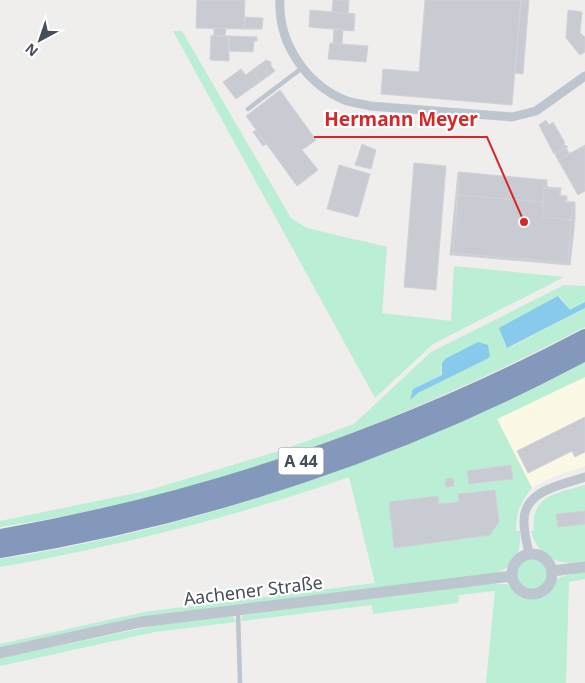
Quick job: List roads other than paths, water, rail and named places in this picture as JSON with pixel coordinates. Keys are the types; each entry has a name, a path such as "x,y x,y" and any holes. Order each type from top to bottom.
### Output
{"highway":[{"name":"A 44","path":"0,537 150,505 281,468 420,416 508,377 585,337"},
{"name":"A 44","path":"0,550 147,520 289,480 432,426 514,389 585,353"}],"street":[{"path":"280,0 279,17 286,41 302,68 326,90 347,101 370,106 512,117 536,111 585,76"},
{"path":"529,554 524,514 536,495 544,490 585,477"},
{"path":"529,554 541,556 547,560 552,571 549,585 544,590 531,594 518,588 512,576 514,564 518,559 529,554"},
{"path":"552,571 585,567"},
{"name":"Aachener Straße","path":"0,654 141,622 512,576"}],"lane":[{"path":"248,110 302,68"},
{"path":"238,610 240,683"}],"water":[{"path":"558,296 570,310 585,302 585,308 507,348 499,328"},
{"path":"478,342 488,345 490,356 487,359 418,393 410,400 413,389 442,375 442,363 445,359"}],"place":[{"name":"Hermann Meyer","path":"524,222"}]}
